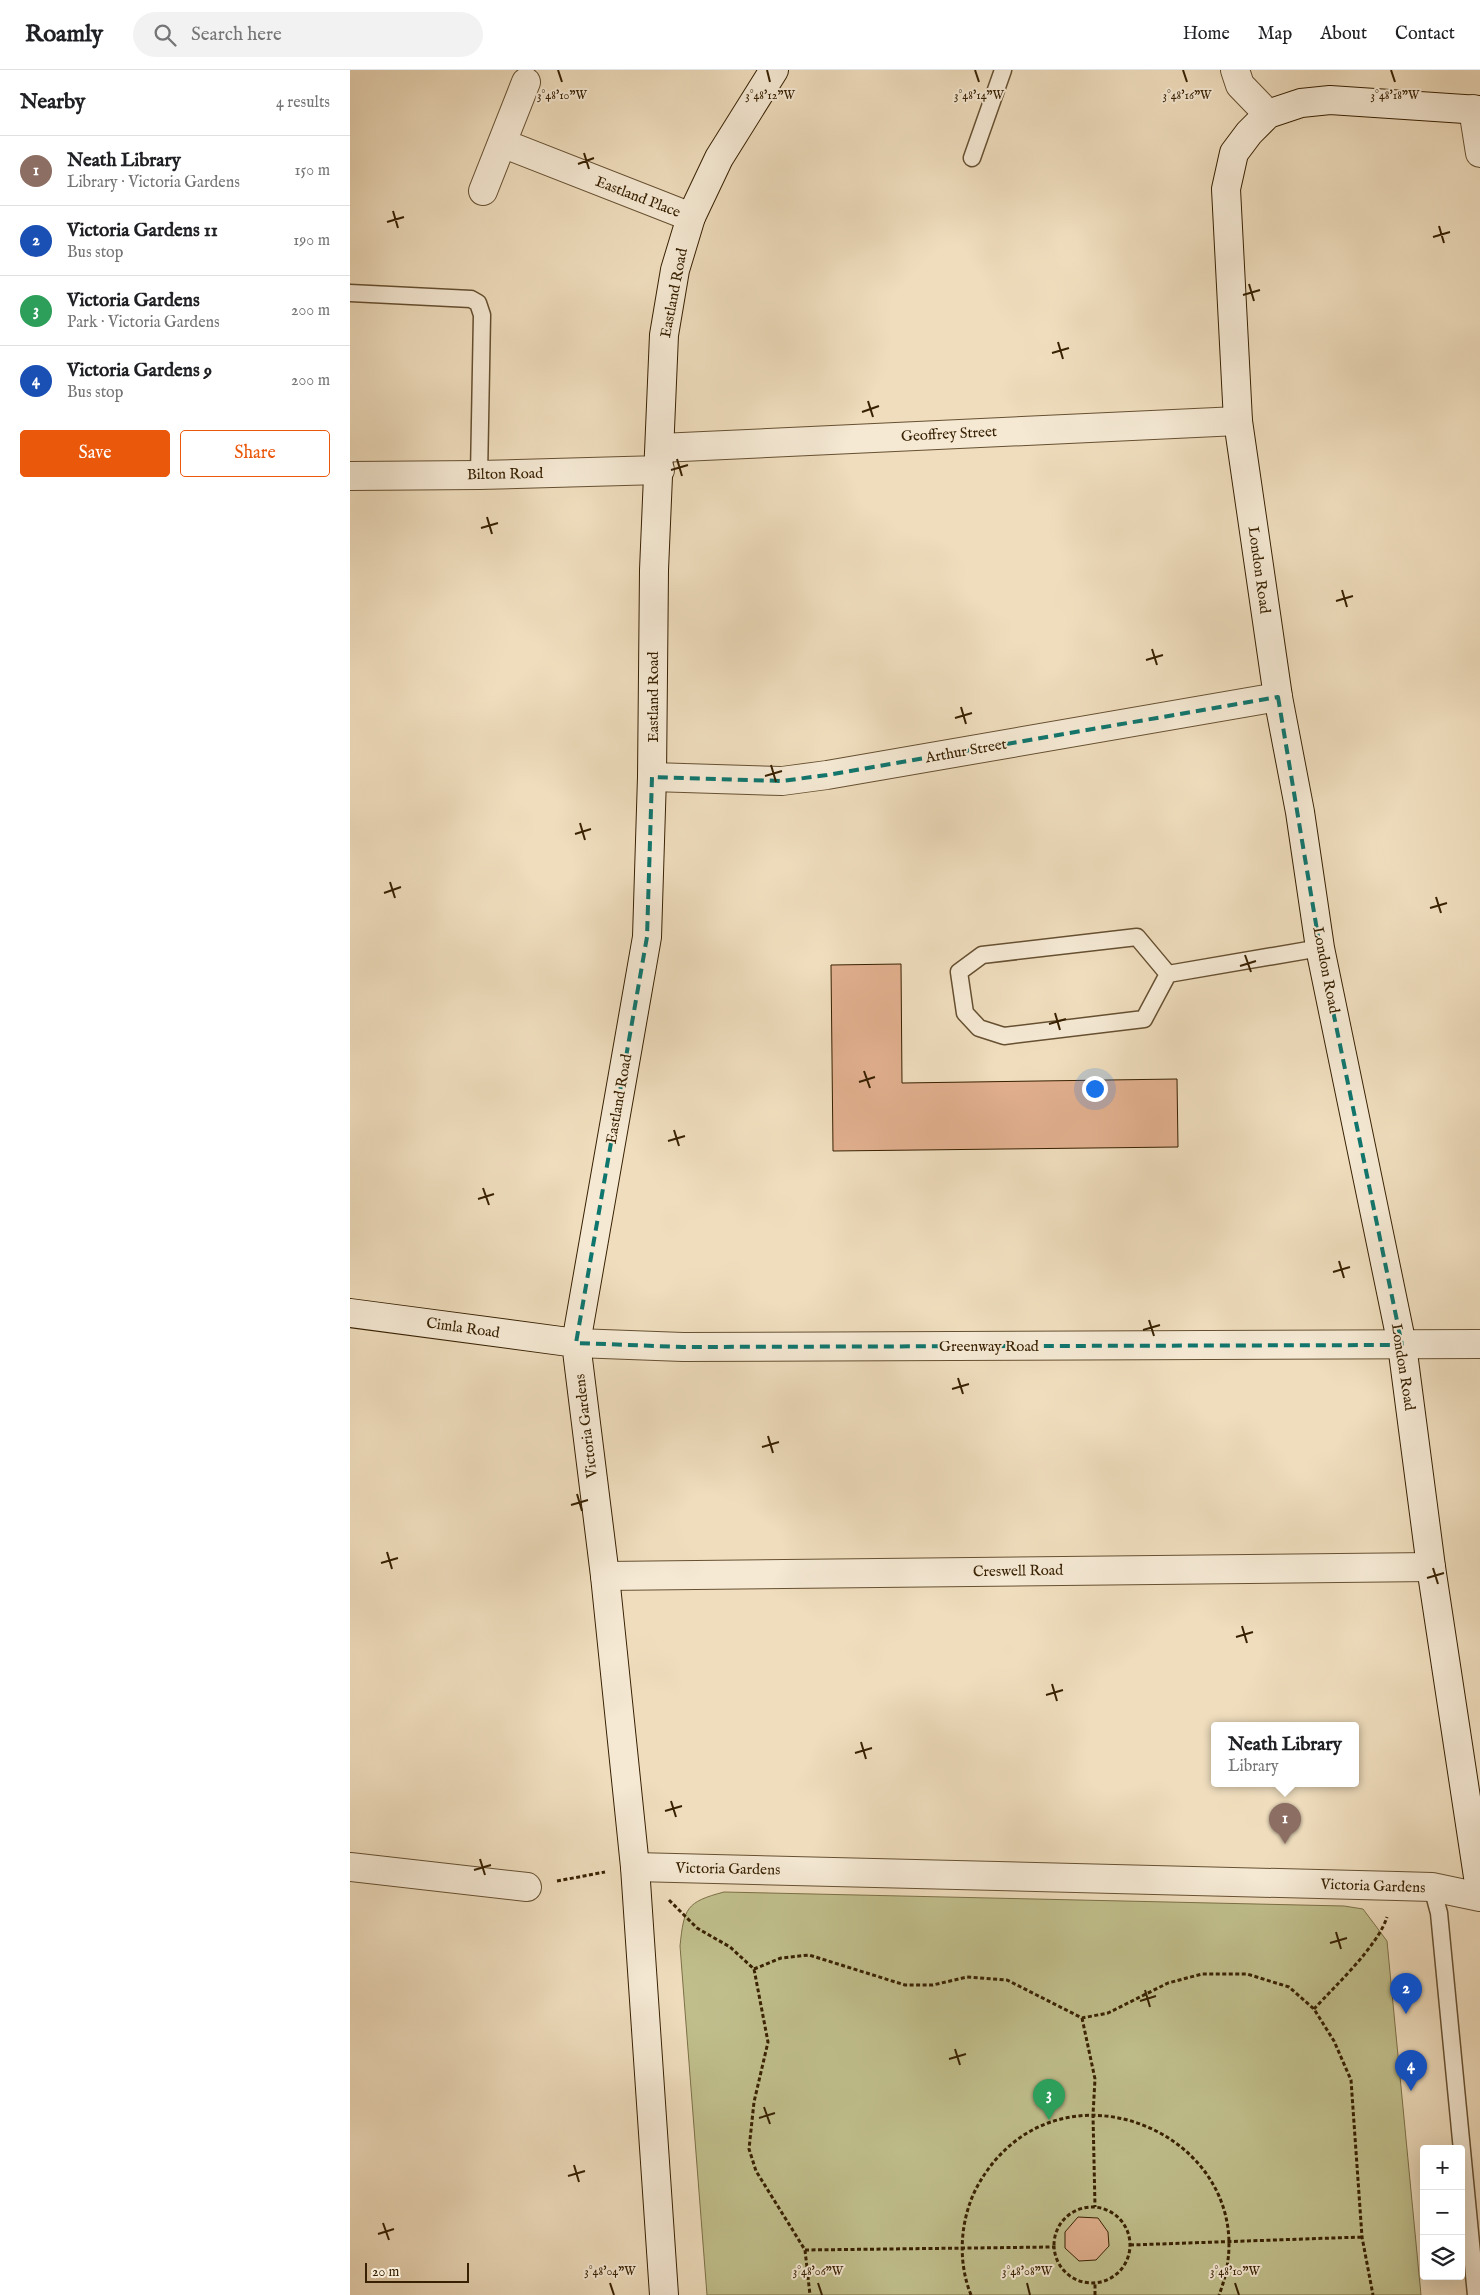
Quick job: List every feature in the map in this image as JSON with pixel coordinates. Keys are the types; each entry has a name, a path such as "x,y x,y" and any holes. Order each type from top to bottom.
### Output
{"street":[{"name":"Eastland Road","path":"576,1343 647,937 652,777 654,570 664,335 675,270 691,217 719,158 774,70"},
{"path":"1235,70 1240,85 1268,114 1301,103 1330,100 1477,110 1480,153"},
{"path":"483,191 526,82"},
{"name":"London Road","path":"1268,114 1249,133 1234,153 1226,189 1238,421 1278,697 1300,812 1320,948 1402,1345 1431,1567 1480,1890"},
{"name":"Eastland Place","path":"502,143 691,217"},
{"name":"Geoffrey Street","path":"660,459 1238,421"},
{"name":"Bilton Road","path":"350,476 479,475 660,459"},
{"name":"Arthur Street","path":"652,777 782,781 827,775 1278,697"},
{"name":"Cimla Road","path":"350,1313 576,1343"},
{"name":"Greenway Road","path":"576,1343 682,1347 1480,1344"},
{"name":"Victoria Gardens","path":"576,1343 605,1576 635,1867 664,2295"},
{"name":"Creswell Road","path":"605,1576 1431,1567"},
{"path":"350,1867 527,1887"},
{"name":"Victoria Gardens","path":"635,1867 1432,1887 1480,1897"}],"lane":[{"path":"972,158 1003,70"},
{"path":"350,293 471,300 478,303 482,315 479,475"},
{"path":"1137,938 1168,974 1144,1020 1004,1036 979,1028 965,1013 959,972 982,955 1137,938"},
{"path":"1168,974 1320,948"},
{"path":"1432,1887 1439,1912 1476,2295"}],"path":[{"path":"527,1887 635,1867 697,1928 730,1948 754,1969 768,2042 754,2102 749,2149 756,2171 805,2250 810,2295"},
{"path":"1314,2009 1364,1953 1384,1924 1397,1886"},
{"path":"754,1969 781,1958 809,1955 905,1985 933,1985 968,1977 1007,1980 1082,2018 1108,2013 1168,1983 1202,1974 1247,1974 1289,1987 1314,2009 1334,2041 1351,2080 1362,2238 1374,2295"},
{"path":"1082,2018 1095,2079 1093,2116 1095,2207"},
{"path":"972,2295 966,2283 962,2248 964,2221 973,2195 986,2172 1004,2151 1025,2134 1050,2123 1076,2116 1103,2115 1131,2120 1157,2130 1180,2145 1200,2165 1214,2188 1224,2214 1228,2242 1225,2278 1219,2295"},
{"path":"1095,2207 1108,2210 1119,2218 1126,2228 1130,2245 1130,2253 1125,2265 1117,2274 1095,2284 1072,2279 1064,2272 1057,2263 1053,2247 1056,2229 1063,2219 1072,2212 1083,2208 1095,2207"},
{"path":"1130,2245 1362,2238"},
{"path":"805,2250 1053,2247"},
{"path":"1095,2284 1095,2295"}],"highlighted area":[{"path":"1278,697 1320,948 1402,1345 683,1347 576,1343 647,937 652,777 782,781 827,775"}],"shaded area":[{"path":"724,1892 1344,1906 1363,1909 1387,1941 1421,2295 707,2295 680,1946 683,1923 689,1908 702,1899"}],"building":[{"path":"901,964 902,1083 1177,1079 1178,1147 833,1151 831,965"},
{"path":"1078,2217 1098,2218 1108,2232 1109,2246 1096,2260 1079,2261 1065,2248 1065,2232"}],"place":[{"name":"Neath Library","path":"1285,1844"},
{"name":"Victoria Gardens 11","path":"1406,2014"},
{"name":"Victoria Gardens 9","path":"1411,2091"},
{"name":"Victoria Gardens","path":"1049,2120"}]}
